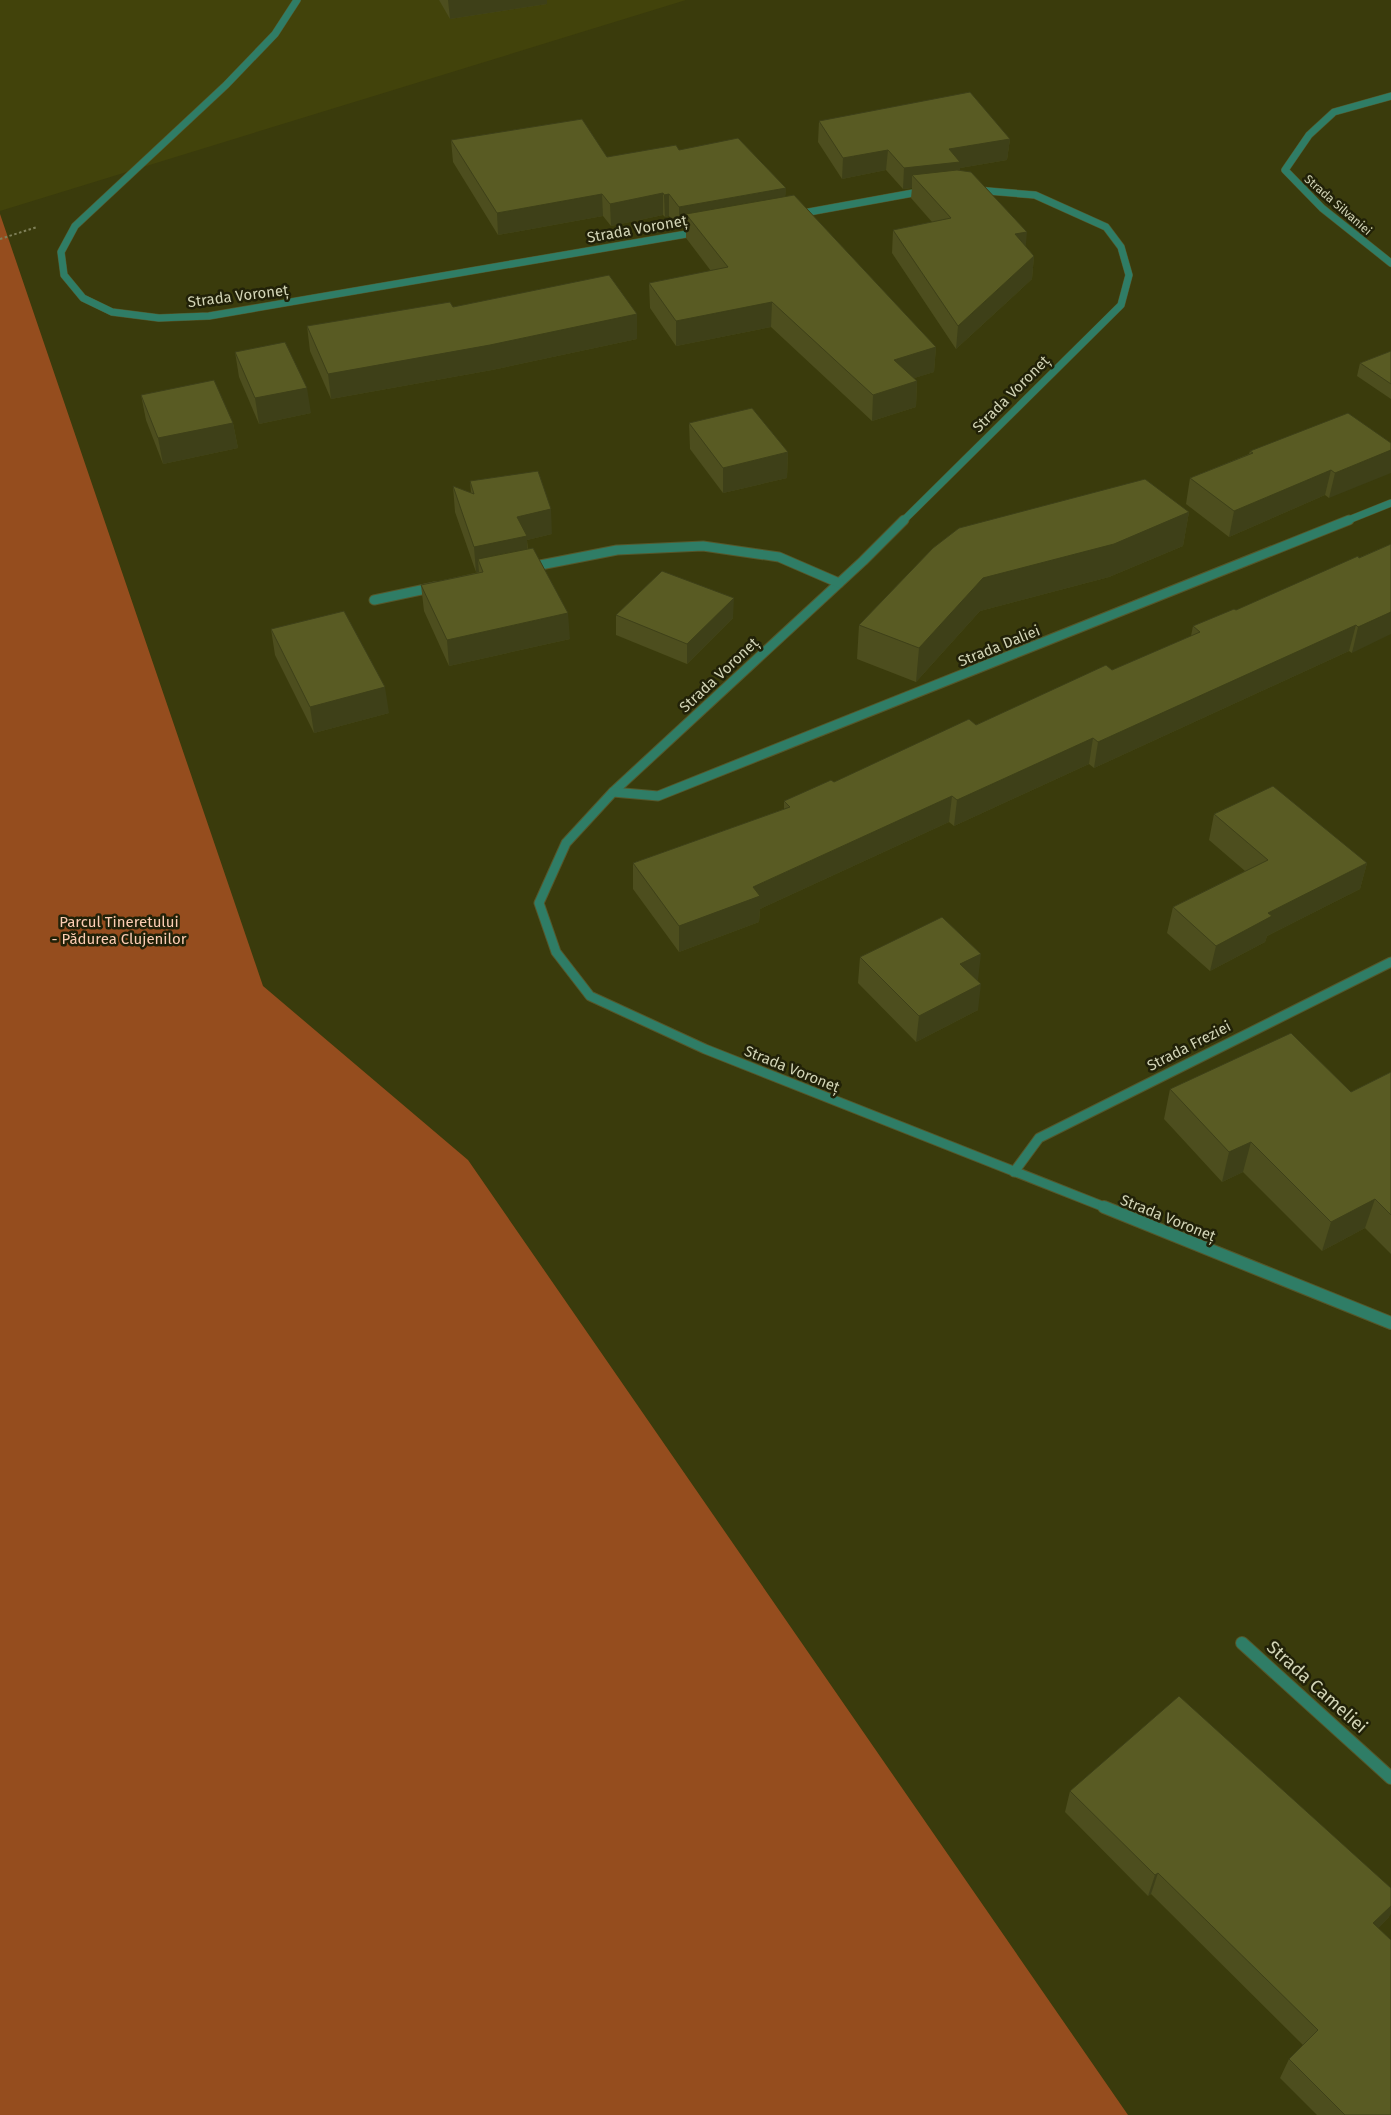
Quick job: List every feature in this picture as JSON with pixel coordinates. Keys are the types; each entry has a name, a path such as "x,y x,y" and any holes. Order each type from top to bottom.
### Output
{"street":[{"name":"Strada Voroneț","path":"296,0 274,34 226,85 76,226 62,252 64,275 83,298 112,312 159,318 209,316 706,231"},
{"name":"Strada Silvaniei","path":"1391,96 1334,112 1309,135 1286,170 1305,194 1346,229 1391,263"},
{"name":"Strada Voroneț","path":"963,189 1035,195 1106,227 1120,248 1129,275 1121,305 839,583 613,792 566,843 539,903 556,952 590,996 705,1049 1391,1323"},
{"path":"792,215 935,190"},
{"name":"Strada Daliei","path":"613,792 658,796 979,669 1391,502"},
{"path":"520,570 616,550 703,546 779,557 839,583"},
{"path":"374,600 442,586"},
{"name":"Strada Freziei","path":"1014,1172 1039,1138 1391,962"},
{"name":"Strada Cameliei","path":"1242,1643 1391,1778"}],"shaded area":[{"path":"0,0 686,0 0,211"}],"green space":[{"name":"Parcul Tineretului - Pădurea Clujenilor","path":"0,214 263,986 468,1160 1128,2115 0,2115"}],"building":[{"path":"970,92 1010,139 949,149 960,162 904,168 888,150 843,158 819,121"},
{"path":"582,119 607,157 676,145 679,150 738,138 786,188 679,207 669,194 664,195 663,193 610,204 602,194 497,213 451,140"},
{"path":"957,170 971,172 1027,232 1015,234 1034,256 958,326 893,230 951,218 912,175"},
{"path":"794,195 936,347 894,360 917,381 873,395 772,302 676,321 649,283 728,267 686,214"},
{"path":"609,275 637,314 490,345 328,374 307,326 450,302 453,307"},
{"path":"285,342 307,388 255,398 235,352"},
{"path":"1391,351 1391,384 1360,363"},
{"path":"214,380 233,423 158,438 141,395"},
{"path":"752,408 788,452 723,468 689,423"},
{"path":"1348,413 1391,443 1391,450 1335,473 1331,470 1234,511 1190,478 1253,453 1250,451"},
{"path":"538,471 551,509 517,517 527,536 474,547 453,486 474,494 470,481"},
{"path":"1145,479 1189,512 1114,544 983,578 919,648 859,625 933,548 959,528"},
{"path":"1391,544 1391,612 1358,627 1356,625 1098,742 1093,738 957,800 952,796 753,887 760,896 679,926 633,863 790,807 784,801 831,780 834,782 969,719 976,725 1106,665 1112,670 1200,632 1193,626 1234,609 1236,610 1358,556 1359,558"},
{"path":"533,548 568,613 447,640 421,585 483,572 478,559"},
{"path":"662,571 734,598 687,644 616,615"},
{"path":"344,611 385,687 310,707 271,629"},
{"path":"1273,786 1367,863 1268,913 1272,916 1216,946 1173,907 1268,860 1214,814"},
{"path":"942,917 981,954 960,964 981,984 919,1016 860,957"},
{"path":"1291,1033 1351,1092 1391,1072 1391,1215 1375,1199 1331,1222 1251,1142 1229,1152 1170,1089"},
{"path":"1179,1696 1391,1888 1391,1906 1373,1923 1391,1940 1391,2115 1345,2115 1289,2059 1318,2030 1158,1873 1155,1875 1070,1791"}]}
